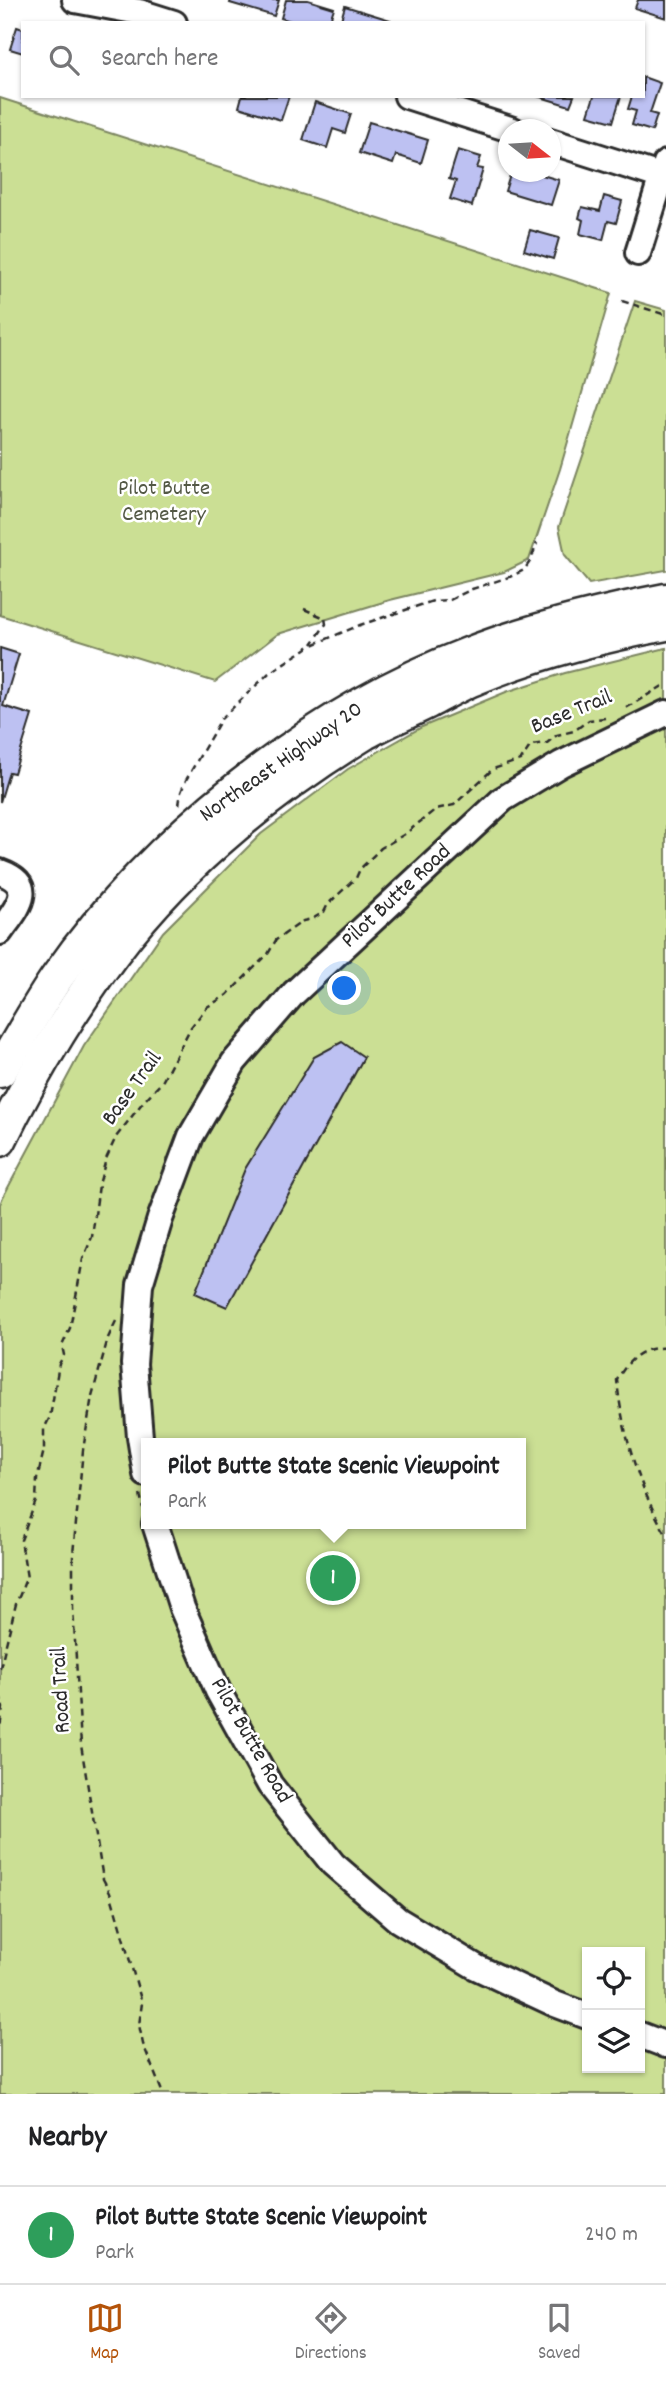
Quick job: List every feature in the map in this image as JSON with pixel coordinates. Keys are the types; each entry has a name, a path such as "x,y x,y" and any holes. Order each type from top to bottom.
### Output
{"main road":[{"name":"Northeast Highway 20","path":"0,1071 57,977 110,910 165,849 250,779 320,730 389,689 467,654 588,615 666,600"},
{"name":"Northeast Highway 20","path":"2,1133 84,995 128,934 178,878 292,781 367,732 475,678 545,652 605,635 666,624"}],"street":[{"path":"75,0 141,6 170,21"},
{"path":"413,98 498,125"},
{"path":"561,144 665,172 638,253"},
{"name":"Pilot Butte Road","path":"141,1443 134,1364 140,1285 160,1219 191,1136 234,1062 294,993 503,799 561,764 666,713"},
{"path":"0,872 15,877 22,890 22,900 0,932"},
{"name":"Pilot Butte Road","path":"157,1529 182,1608 218,1691 271,1785 333,1864 398,1920 475,1967 582,2014"},
{"path":"645,2037 666,2045"}],"path":[{"path":"622,301 666,315"},
{"path":"177,816 181,792 221,719 270,673 310,646 390,614 433,601 450,600 472,589 512,576 524,570 537,543"},
{"path":"304,609 324,618 326,624 310,646"},
{"name":"Base Trail","path":"621,711 666,684"},
{"name":"Base Trail","path":"0,1668 17,1600 27,1578 21,1540 36,1501 37,1479 43,1461 44,1429 50,1417 59,1364 64,1355 62,1346 70,1328 83,1259 92,1237 99,1185 116,1137 162,1082 191,1027 207,1007 227,995 268,954 276,940 303,920 312,919 324,912 328,904 356,878 360,869 381,848 405,834 436,809 454,805 493,769 521,760 531,745 547,743 557,735 574,731 589,720 601,720 611,716"},
{"name":"Road Trail","path":"118,1315 108,1338 92,1396 83,1450 73,1554 73,1606 81,1745 103,1879 110,1892 138,1985 142,2003 139,2025 143,2044 163,2094"},
{"path":"666,1348 640,1351 617,1380 619,1405 631,1454 657,1520 666,1534"},
{"path":"0,1693 3,1708 0,1728"}],"green space":[{"name":"Pilot Butte Cemetery","path":"0,98 611,293 560,469 529,560 504,572 390,600 278,634 215,682 0,615"},
{"path":"635,301 666,310 666,570 589,584 565,555 559,527"},
{"path":"666,648 666,2094 0,2094 0,1204 84,1046 163,932 261,834 348,769 422,727 506,692 565,673"}],"building":[{"path":"231,0 279,0 274,16 230,3"},
{"path":"286,0 308,0 334,8 330,21 291,21 281,18"},
{"path":"638,0 666,0 666,18 635,8"},
{"path":"345,6 390,20 390,21 341,21"},
{"path":"17,27 21,28 21,52 10,49"},
{"path":"645,78 660,83 650,113 657,115 652,131 632,125 636,111 628,109 631,98 645,98"},
{"path":"241,98 288,98 281,120 239,107"},
{"path":"544,98 573,98 570,106"},
{"path":"593,98 620,98 613,122 588,115"},
{"path":"315,102 351,114 345,133 333,129 327,148 303,140"},
{"path":"369,122 428,140 421,163 396,155 393,164 359,153"},
{"path":"458,150 481,157 477,168 483,169 472,206 450,199 456,181 449,179"},
{"path":"508,182 558,182 551,205 505,191"},
{"path":"604,196 622,201 616,223 608,221 603,240 580,234 583,220 579,218 582,207 600,211"},
{"path":"530,230 559,238 553,259 524,250"},
{"path":"0,648 19,654 3,706 32,715 14,773 9,772 0,802"},
{"path":"342,1042 364,1057 227,1307 195,1293 245,1169 314,1057"}],"place":[{"name":"Pilot Butte State Scenic Viewpoint","path":"333,1578"}]}
